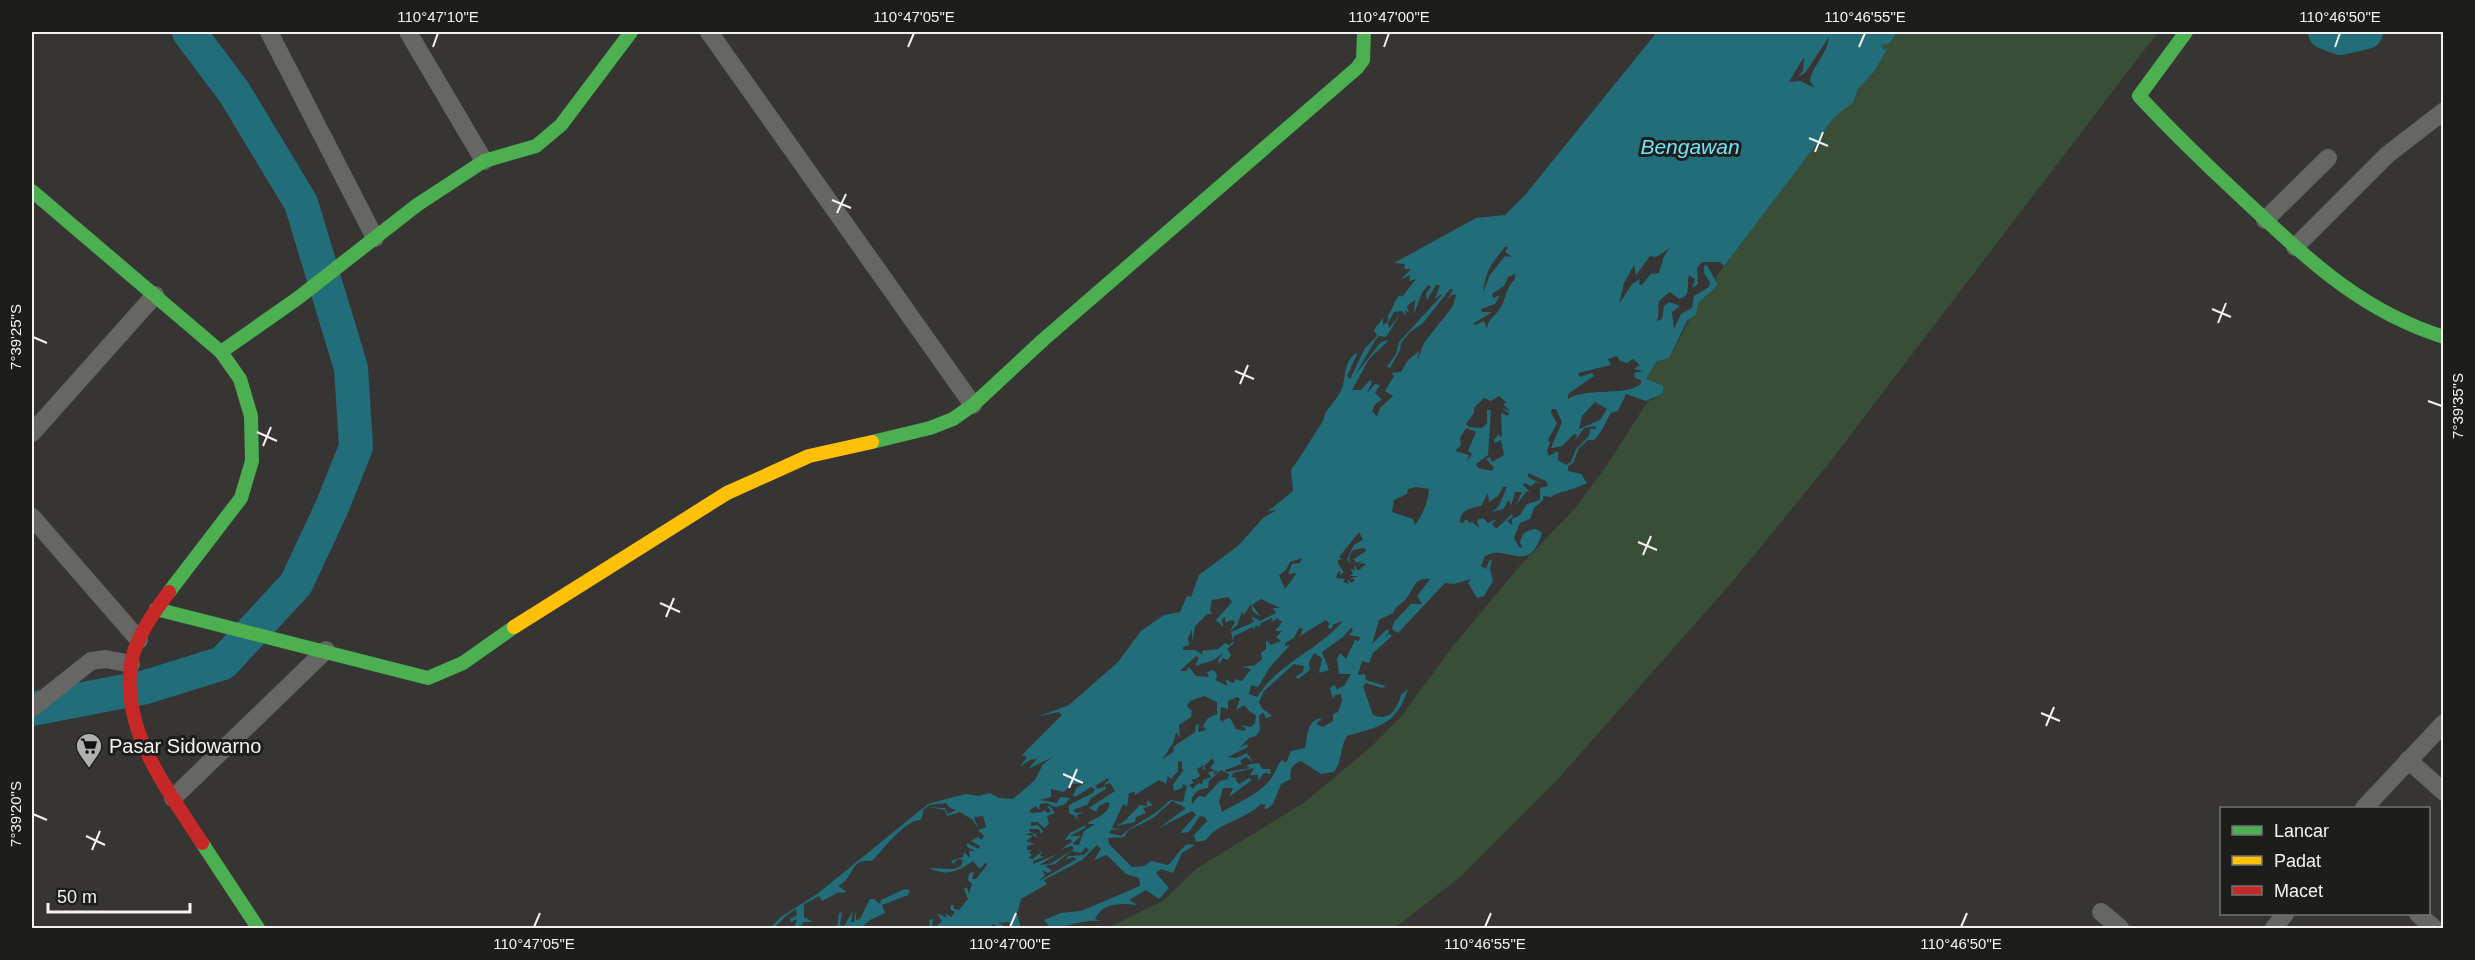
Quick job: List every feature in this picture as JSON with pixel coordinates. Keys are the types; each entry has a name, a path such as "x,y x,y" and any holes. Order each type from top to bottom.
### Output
{"street":[{"path":"269,32 375,238"},
{"path":"408,32 484,161"},
{"path":"221,352 298,298 417,205 484,161 536,146 561,125 631,32"},
{"path":"709,32 973,405"},
{"path":"156,609 326,650 415,676 428,678 441,674 463,663 518,624 727,493 809,456 930,428 953,419 973,405 1042,340 1357,68 1363,60 1365,32"},
{"path":"2186,32 2139,96 2185,145 2342,289 2388,316 2444,337"},
{"path":"2295,247 2387,155 2444,111"},
{"path":"2265,220 2328,158"},
{"path":"32,191 221,352 240,379 250,416 252,460 241,498 156,609 139,640 131,669 132,712 138,734 173,798 258,928"},
{"path":"32,433 156,295"},
{"path":"32,517 139,640"},
{"path":"173,798 326,650"},
{"path":"32,708 91,661 106,659 131,669"},
{"path":"2365,807 2444,723"},
{"path":"2408,760 2444,792"},
{"path":"2101,912 2120,928"},
{"path":"2274,928 2284,915"},
{"path":"2419,915 2434,928"}],"green space":[{"path":"1897,32 2158,32 1826,467 1733,581 1557,780 1460,877 1395,928 1107,928 1163,901 1196,869 1305,802 1372,746 1400,718 1453,646 1519,567 1576,507 1607,465 1648,401 1655,399 1646,379 1657,361 1673,351 1702,296 1717,286 1716,277 1770,201 1821,138 1830,122 1838,113 1853,103 1858,89 1874,72 1887,50 1880,45 1889,44"}],"water":[{"name":"Bengawan","path":"1657,32 1897,32 1889,44 1881,45 1884,50 1888,48 1874,72 1858,89 1853,103 1831,122 1724,266 1720,262 1702,262 1697,268 1698,284 1692,288 1695,279 1689,275 1688,290 1683,298 1679,299 1670,292 1661,300 1658,305 1657,321 1662,319 1664,306 1669,302 1680,306 1672,312 1674,329 1681,314 1692,308 1694,296 1709,287 1710,282 1704,273 1704,266 1707,265 1718,285 1698,303 1696,314 1687,321 1669,358 1657,361 1646,379 1663,386 1663,393 1646,401 1626,394 1618,411 1611,413 1594,440 1588,440 1579,448 1573,463 1568,466 1568,471 1581,474 1587,483 1551,497 1543,496 1543,500 1534,508 1530,519 1520,523 1514,538 1519,547 1523,548 1520,543 1523,534 1527,531 1536,529 1542,533 1537,546 1531,553 1524,556 1493,553 1485,556 1481,566 1486,569 1492,559 1490,569 1493,581 1484,596 1477,598 1468,583 1471,579 1454,584 1445,583 1398,633 1392,629 1394,622 1411,604 1422,604 1417,596 1430,579 1425,579 1415,584 1406,599 1393,613 1379,620 1372,644 1387,629 1389,632 1384,638 1389,634 1392,636 1373,653 1369,663 1362,661 1358,675 1365,674 1366,680 1386,686 1382,688 1366,683 1363,686 1373,715 1379,717 1392,713 1401,695 1408,689 1392,717 1369,730 1347,736 1334,772 1321,774 1301,761 1295,764 1290,773 1291,779 1281,784 1273,804 1267,809 1264,808 1266,805 1261,804 1217,829 1206,840 1196,842 1194,835 1207,821 1205,817 1200,816 1189,832 1180,833 1196,815 1192,811 1159,828 1186,808 1172,801 1153,818 1129,830 1124,837 1108,838 1109,844 1132,867 1144,866 1151,861 1168,865 1185,846 1195,845 1182,853 1173,873 1161,869 1156,873 1169,888 1159,899 1146,890 1129,900 1137,905 1119,904 1103,909 1095,919 1100,921 1061,927 1049,926 1044,920 1061,913 1081,911 1140,886 1139,878 1126,874 1107,855 1094,860 1101,849 1097,845 1082,860 1044,880 1047,884 1021,899 1017,914 1021,928 1011,928 1009,922 998,923 1003,925 1001,928 993,924 990,928 935,928 942,921 937,913 947,918 945,913 951,917 955,912 950,909 951,905 954,905 954,909 959,910 968,899 964,889 967,887 969,894 972,884 968,880 969,874 974,871 972,879 976,879 987,865 986,862 981,868 973,861 957,870 947,872 929,868 954,869 961,866 963,860 958,859 953,864 951,861 963,857 964,852 970,858 969,851 975,851 967,847 967,843 979,849 980,846 971,841 978,837 982,840 984,836 978,830 986,827 983,816 974,817 978,828 973,820 960,812 947,816 945,810 928,807 945,808 948,814 956,810 950,808 946,803 930,805 924,809 921,820 901,830 872,861 864,861 855,866 848,878 838,886 847,892 837,893 822,901 819,896 804,904 804,917 813,922 804,922 798,928 794,928 797,919 791,922 790,919 797,915 796,909 774,928 770,928 781,917 817,894 928,804 965,794 979,796 990,793 999,798 1013,799 1035,780 1043,764 1053,757 1028,769 1037,759 1030,760 1020,767 1027,757 1022,755 1062,715 1058,712 1037,717 1069,705 1118,662 1141,631 1164,615 1180,612 1187,596 1191,597 1199,575 1239,545 1263,518 1277,510 1268,511 1293,491 1291,470 1341,391 1350,359 1358,352 1347,376 1350,379 1365,348 1377,336 1374,330 1383,318 1383,325 1388,322 1388,315 1396,300 1400,295 1402,297 1416,279 1409,281 1410,275 1400,280 1411,269 1404,269 1405,264 1394,263 1476,218 1505,215 1525,195","holes":["1829,37 1811,76 1810,81 1815,88 1800,81 1789,82 1804,57 1803,71 1797,77 1805,73","1505,247 1508,247 1505,252 1512,257 1505,256 1490,275 1483,292 1486,278","1670,248 1664,256 1659,273 1651,274 1656,267 1642,285 1639,284 1640,279 1632,284 1619,304 1624,283 1634,265 1636,275 1650,256 1656,257","1515,274 1515,279 1501,307 1487,329 1484,321 1473,324 1492,312 1482,312 1481,309 1495,304 1500,295 1493,298 1492,294 1504,286 1508,277","1428,285 1431,287 1426,293 1427,300 1436,285 1440,285 1435,299 1441,294 1441,296 1399,342 1396,354 1387,367 1390,368 1400,350 1401,343 1410,332 1423,323 1450,289 1453,289 1448,299 1453,294 1456,295 1453,306 1424,343 1417,361 1419,351 1408,360 1401,372 1391,373 1394,376 1385,391 1393,396 1380,408 1377,417 1372,411 1375,404 1382,400 1375,393 1380,385 1375,384 1367,393 1372,382 1370,380 1361,390 1352,390 1369,359 1389,340 1381,342 1355,375 1376,339 1379,336 1386,337 1400,315 1389,328 1388,323 1394,312 1402,311 1406,316 1405,310 1409,313 1407,306 1415,300 1414,314 1422,293","1617,356 1620,361 1627,363 1633,359 1640,365 1634,369 1643,371 1634,373 1635,378 1641,380 1641,384 1625,390 1584,393 1568,399 1568,394 1594,376 1592,373 1580,377 1578,373 1611,365 1608,359","1499,396 1507,403 1503,404 1510,411 1501,408 1509,413 1508,416 1501,413 1502,436 1500,437 1499,434 1494,440 1495,443 1501,440 1504,455 1492,462 1490,457 1486,459 1494,468 1492,471 1478,468 1476,464 1488,455 1491,410 1487,410 1487,423 1482,428 1469,427 1466,424 1474,413 1474,408 1484,398 1491,401","1595,402 1607,409 1600,420 1579,429 1582,416","1552,409 1556,409 1562,422 1551,448 1562,446 1574,434 1577,435 1575,441 1584,428 1596,426 1596,429 1590,429 1589,436 1576,449 1571,462 1566,465 1558,460 1558,451 1549,456 1547,451 1550,443 1548,440 1557,423 1551,413","1466,428 1476,432 1468,451 1472,454 1467,462 1469,455 1455,451 1461,445 1460,438","1528,473 1546,481 1548,486 1540,488 1540,500 1527,504 1520,515 1512,519 1512,525 1507,521 1513,517 1512,514 1496,529 1492,524 1497,519 1488,523 1483,518 1477,520 1479,528 1466,519 1463,523 1460,522 1464,512 1481,506 1488,493 1489,502 1498,496 1503,487 1507,487 1499,506 1492,512 1503,509 1509,500 1511,506 1515,492 1522,492 1516,505 1527,491 1530,492 1523,485 1524,483 1531,486 1536,482 1542,484 1528,477","1416,487 1429,489 1425,508 1415,525 1413,519 1392,512 1394,500 1407,494 1408,489","1359,532 1363,540 1354,545 1347,559 1350,564 1349,557 1353,550 1364,548 1366,551 1354,559 1356,563 1362,561 1358,565 1366,564 1358,571 1354,564 1355,571 1350,568 1353,573 1350,576 1359,576 1349,579 1355,579 1352,583 1347,579 1349,584 1343,582 1345,579 1336,578 1338,572 1340,571 1340,575 1344,572 1338,564 1338,560 1342,559 1339,557","1302,558 1300,563 1292,564 1288,574 1297,573 1285,589 1279,575 1286,570 1290,562","1228,597 1232,602 1216,620 1223,627 1222,619 1225,617 1225,622 1233,620 1235,622 1230,631 1237,625 1242,612 1244,615 1251,604 1253,612 1260,616 1252,605 1261,599 1280,608 1273,608 1276,613 1260,621 1251,616 1254,622 1231,632 1233,641 1230,645 1225,643 1218,649 1202,651 1203,655 1195,650 1183,650 1183,647 1189,645 1188,638 1192,629 1192,643 1195,626 1207,614 1212,614 1210,610 1212,600","1272,618 1273,622 1277,618 1282,622 1275,631 1282,631 1276,637 1281,641 1271,645 1266,640 1266,649 1261,653 1262,659 1255,665 1242,667 1251,669 1242,681 1234,679 1235,682 1232,683 1226,679 1227,686 1216,680 1217,674 1213,670 1207,672 1209,677 1196,676 1189,667 1186,671 1180,671 1196,656 1199,658 1195,666 1214,660 1223,653 1218,660 1219,664 1223,658 1228,660 1231,655 1227,649 1233,644 1234,636 1253,627 1254,630 1256,625 1259,627 1261,623","1326,620 1330,624 1327,627 1331,629 1334,624 1343,621 1322,641 1277,674 1257,697 1249,694 1251,685 1258,687 1270,667 1290,645 1285,646 1285,643 1294,638 1299,628 1303,629 1300,636","1351,628 1353,630 1349,635 1360,637 1359,641 1355,640 1346,659 1340,653 1337,659 1339,674 1351,674 1344,686 1337,689 1334,685 1330,688 1333,699 1335,695 1341,694 1342,701 1338,712 1333,714 1333,721 1323,727 1316,724 1322,718 1313,722 1310,725 1305,748 1291,751 1286,763 1282,760 1265,785 1222,812 1219,802 1223,788 1233,788 1229,797 1252,780 1249,778 1239,784 1235,779 1238,778 1231,777 1233,773 1254,768 1250,775 1258,775 1258,781 1264,773 1271,774 1270,769 1262,769 1259,763 1246,765 1250,768 1227,772 1225,770 1242,764 1240,761 1246,757 1253,762 1247,753 1236,758 1228,757 1248,747 1247,744 1240,747 1249,738 1256,736 1260,730 1259,716 1263,712 1266,718 1272,716 1262,708 1259,702 1264,691 1294,664 1304,666 1303,672 1295,677 1298,679 1310,670 1309,662 1314,653 1322,658 1319,673 1329,670 1322,652 1343,637","1204,696 1217,702 1217,714 1208,718 1203,726 1206,730 1198,732 1199,724 1196,725 1195,732 1173,747 1174,751 1162,760 1173,743 1176,732 1180,738 1179,725 1191,717 1192,711 1187,706 1190,701","1237,697 1240,699 1236,710 1244,705 1256,715 1255,723 1251,727 1241,725 1246,729 1244,731 1236,729 1230,718 1223,720 1224,723 1220,720 1221,707 1228,709 1228,701","1213,758 1214,763 1210,768 1218,772 1213,775 1215,771 1208,772 1211,777 1203,780 1202,785 1200,783 1193,789 1189,785 1194,783 1191,779 1200,776 1197,769 1203,765 1203,769 1206,770 1204,766","1178,761 1182,762 1182,769 1184,769 1173,785 1174,791 1182,788 1183,784 1187,786 1183,802 1170,800 1121,836 1109,833 1111,830 1121,829 1112,828 1123,804 1127,807 1129,793 1135,792 1135,795 1159,780 1166,784 1168,776 1171,779 1178,771","1221,770 1229,774 1228,779 1220,781 1205,797 1199,796 1192,804 1198,790 1208,788 1209,781","1108,778 1109,780 1103,785 1110,783 1115,791 1089,808 1096,812 1099,806 1107,802 1110,803 1109,807 1105,813 1089,822 1088,824 1095,824 1084,831 1079,845 1072,844 1081,836 1070,836 1085,828 1086,825 1070,833 1065,840 1071,839 1072,842 1061,849 1072,846 1074,849 1050,864 1039,865 1058,854 1033,864 1033,861 1044,857 1040,856 1042,851 1033,859 1028,858 1032,855 1029,852 1032,850 1027,850 1027,846 1035,844 1026,841 1033,836 1025,834 1032,833 1036,838 1037,835 1029,831 1030,829 1039,829 1041,834 1043,831 1038,825 1031,826 1031,822 1038,822 1044,828 1049,824 1047,816 1055,813 1050,806 1047,806 1051,811 1048,813 1044,810 1030,813 1030,810 1036,806 1039,810 1040,804 1046,803 1055,807 1064,805 1070,798 1060,797 1057,803 1040,800 1051,797 1051,789 1064,792 1072,784 1086,783 1077,787 1073,795 1075,797 1091,787 1095,789 1093,793 1069,805 1069,813 1075,816 1073,821 1076,816 1079,822 1077,815 1084,812 1076,813 1073,810 1086,805 1086,807 1091,798 1106,789 1105,786 1098,789 1095,786","1086,847 1089,850 1084,855 1069,856 1065,860 1073,857 1077,859 1039,881 1045,875 1042,870 1048,873 1052,871 1045,866 1055,864 1071,851 1081,853"]},
{"path":"1147,800 1153,805 1143,808 1146,813 1136,817 1135,822 1116,826 1125,821 1127,815 1126,819 1129,820 1127,818 1140,805 1147,806"},
{"path":"905,889 910,890 908,895 882,905 885,913 870,920 861,928 837,928 839,913 842,912 840,925 844,926 853,911 851,922 854,922 856,909 856,920 860,919 870,899 880,904 881,900"},
{"path":"933,919 932,927 935,928 930,928 929,920"}],"waterway":[{"path":"32,709 146,687 223,663 296,584 332,507 356,447 351,368 301,203 234,92 189,32"},
{"path":"2325,32 2341,38 2366,32"}],"traffic: fast":[{"path":"221,352 298,298 417,205 484,161 536,146 561,125 631,32"},
{"path":"872,442 930,428 953,419 973,405 1043,340 1357,68 1363,60 1364,32"},
{"path":"2186,32 2139,96 2209,167 2319,267 2364,300 2415,327 2444,337"},
{"path":"32,191 221,352 240,379 251,416 252,461 241,498 169,592"},
{"path":"156,609 428,678 463,663 514,627"},
{"path":"202,843 258,928"}],"traffic: slow":[{"path":"514,627 727,493 809,456 872,442"}],"traffic: jam":[{"path":"169,592 151,617 133,654 130,689 133,713 150,759 202,843"}],"place":[{"name":"Pasar Sidowarno","path":"89,769"}]}
